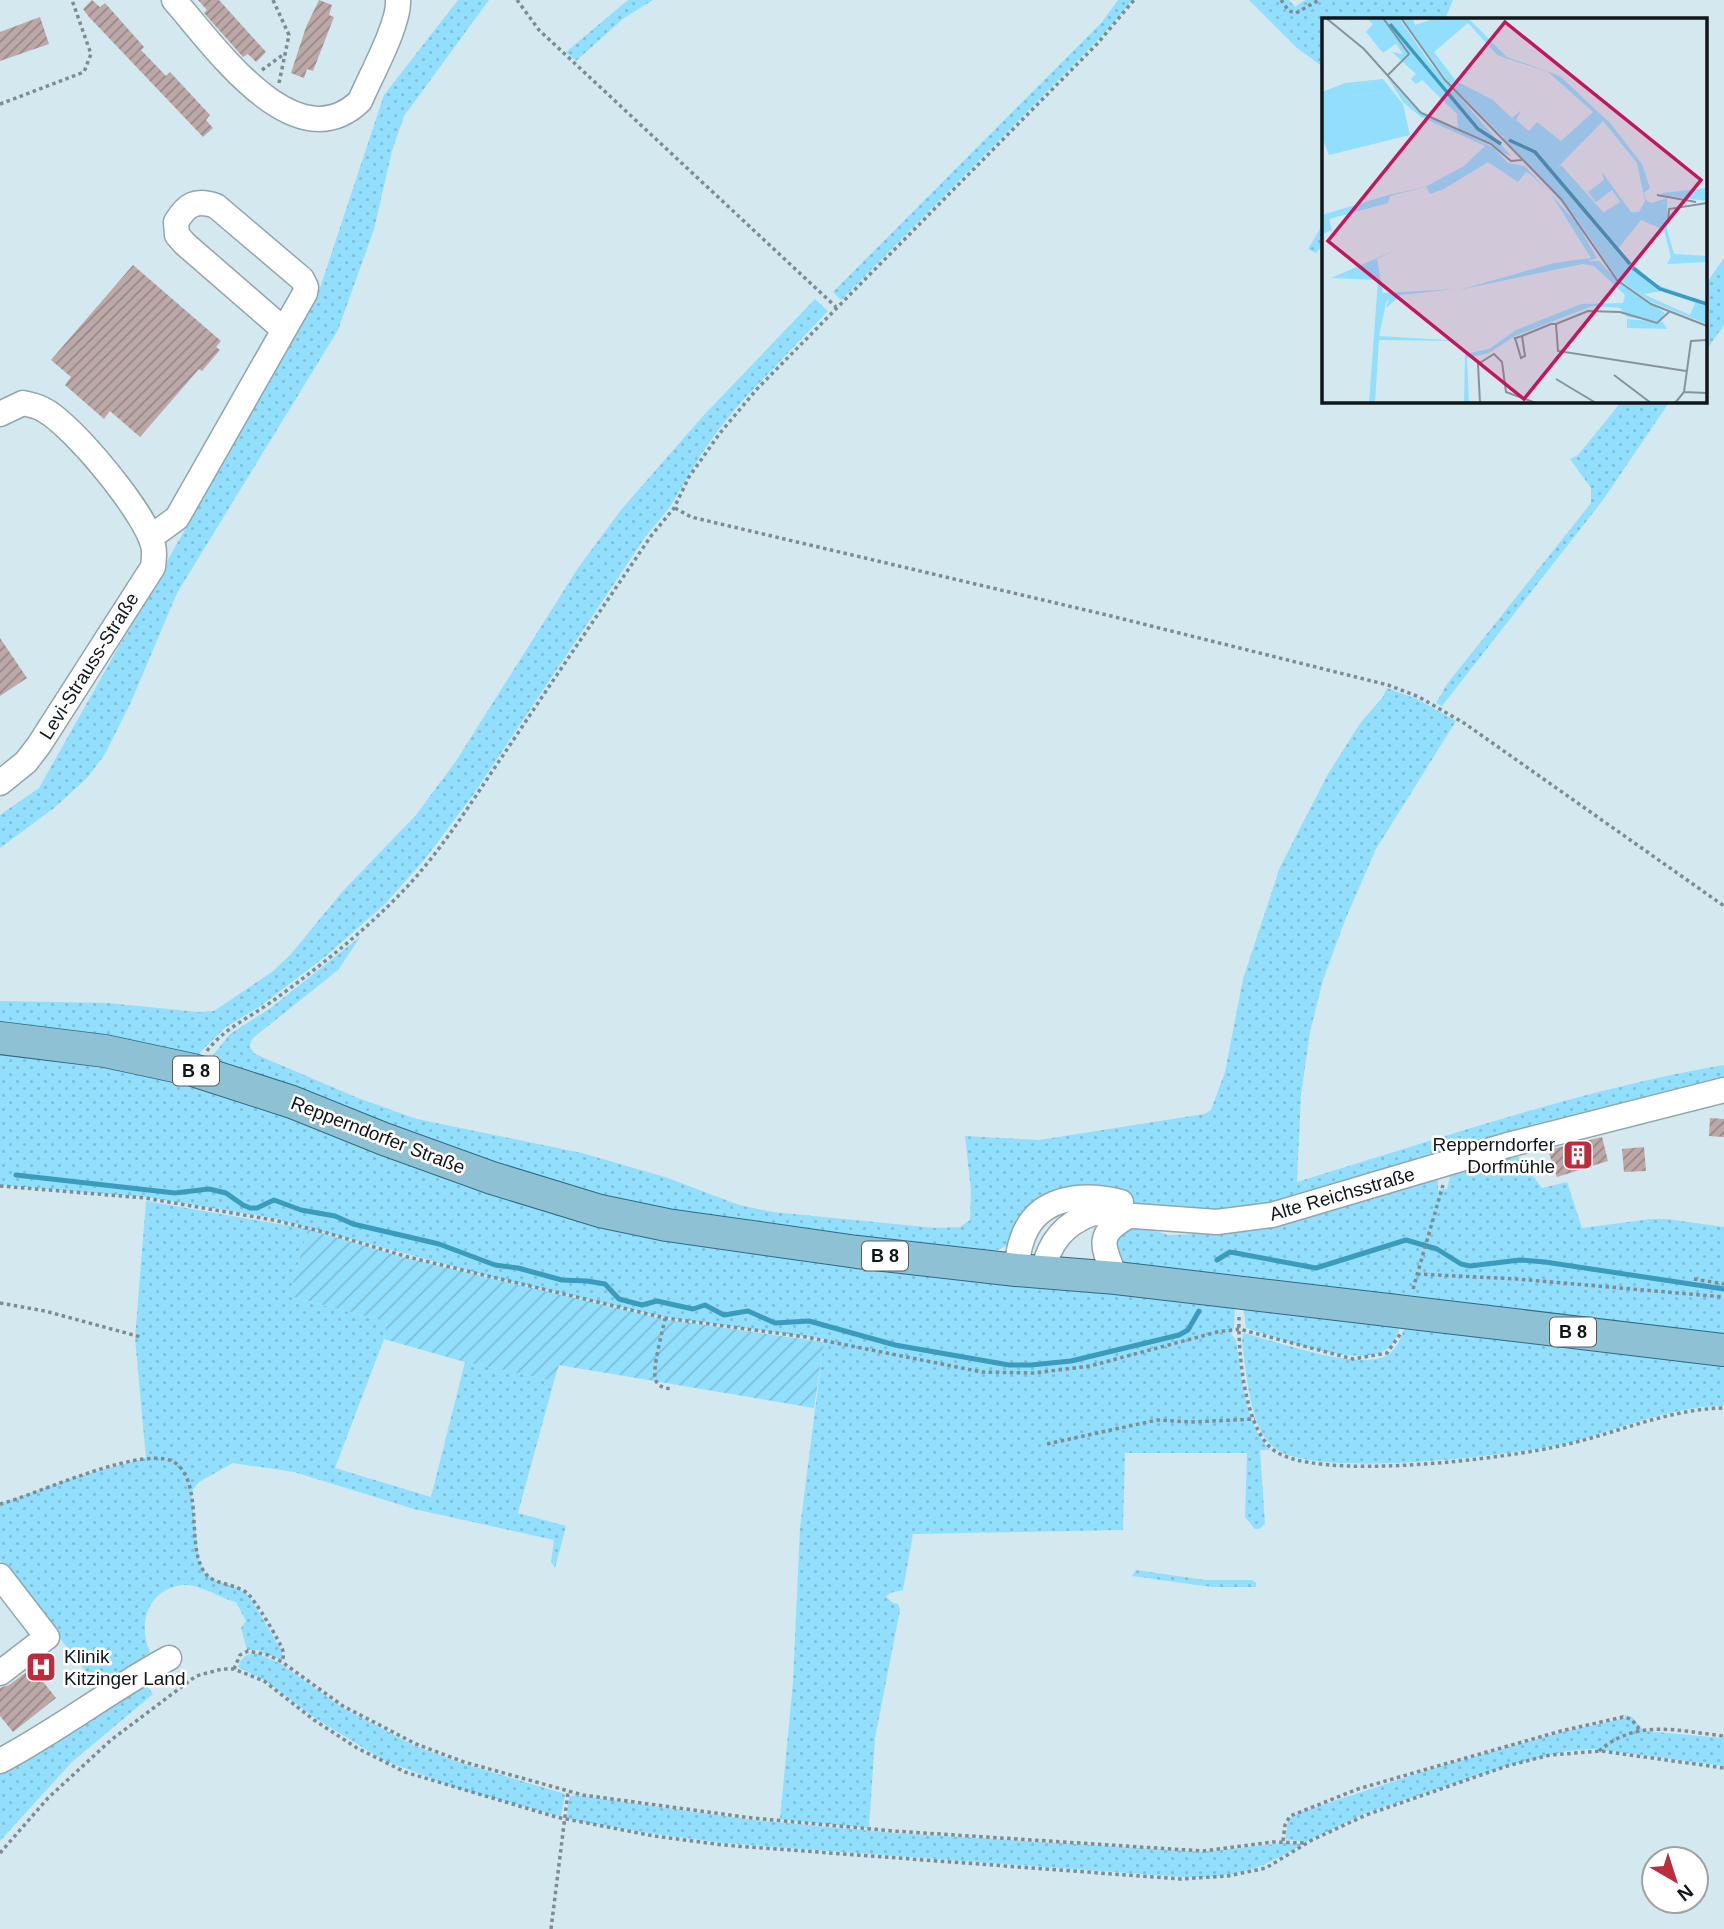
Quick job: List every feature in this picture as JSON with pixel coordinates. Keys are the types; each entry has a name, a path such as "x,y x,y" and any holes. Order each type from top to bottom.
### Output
{"main road":[{"name":"Repperndorfer Straße","path":"0,1038 104,1051 193,1070 292,1102 384,1139 542,1195 667,1225 755,1240 1029,1271"},
{"name":"B 8","path":"1029,1271 1116,1278 1724,1350"}],"street":[{"path":"174,0 246,81 275,106 292,114 325,120 351,110 360,101 399,9 398,0"},
{"path":"151,537 177,518 284,330 305,293 305,283 216,206 204,202 190,205 176,222 177,235 284,330"},
{"name":"Levi-Strauss-Straße","path":"0,414 23,403 44,409 68,428 132,502 154,547 153,567 39,745 26,762 0,783"},
{"name":"Alte Reichsstraße","path":"1161,1216 1102,1197 1080,1196 1062,1200 1047,1207 1031,1222 1021,1240 1029,1271 1046,1255 1056,1236 1071,1224 1093,1213 1217,1222 1272,1215 1546,1135 1724,1090"},
{"path":"1116,1278 1105,1253 1106,1233 1113,1224 1129,1216"},
{"path":"0,1576 47,1637 0,1673"},
{"path":"0,1761 39,1741 137,1675 169,1658"}],"path":[{"path":"0,104 84,72 91,54 72,0"},
{"path":"273,0 289,35 275,106"},
{"path":"517,0 540,30 836,307"},
{"path":"193,1070 218,1038 314,970 407,887 475,797 651,536 674,508 689,477 720,433 757,389 836,307 1097,44 1134,0"},
{"path":"1281,0 1289,11 1296,13 1319,0"},
{"path":"674,508 691,517 1111,615 1388,684 1419,697 1464,723 1724,906"},
{"path":"1423,1256 1449,1163"},
{"path":"0,1186 145,1198 273,1220 324,1231 408,1257 665,1318 806,1337 953,1367 1005,1373 1034,1373 1090,1366 1217,1332 1238,1329 1244,1376 1262,1436 1272,1450 1295,1461 1334,1465 1420,1464 1537,1451 1686,1411 1724,1408"},
{"path":"1417,1274 1517,1279 1724,1297"},
{"path":"1694,1279 1724,1284"},
{"path":"0,1303 45,1311 141,1337"},
{"path":"665,1318 655,1372 656,1381 662,1387 671,1389"},
{"path":"1047,1444 1157,1419 1191,1422 1255,1419"},
{"path":"0,1504 79,1475 146,1458 166,1458 174,1461 184,1472 192,1492 202,1568 210,1577 250,1595 283,1651 282,1662"},
{"path":"234,1669 240,1656 248,1651 268,1655 343,1706 416,1744 464,1762 568,1792 752,1818 893,1831 1203,1851 1283,1841 1307,1844"},
{"path":"0,1853 75,1771 158,1703 196,1676 212,1670 234,1669 264,1681 314,1720 383,1762 457,1789 564,1819 654,1836 723,1844 1180,1879 1202,1879 1266,1868 1366,1815 1507,1766 1550,1755 1599,1751 1724,1768"},
{"path":"1283,1841 1285,1825 1290,1816 1358,1789 1561,1731 1623,1717 1636,1724 1638,1731"},
{"path":"1599,1751 1612,1739 1624,1733 1638,1731 1659,1729 1724,1736"},
{"path":"551,1929 568,1792"}],"shaded area":[{"path":"458,0 489,0 404,116 392,151 374,229 338,330 177,593 131,702 105,754 87,778 54,808 0,848 0,815 39,788 318,294 384,95"},
{"path":"628,0 653,0 624,18 576,61 566,52"},
{"path":"1118,0 1132,0 1095,43 841,300 833,292 1102,22"},
{"path":"1249,0 1289,0 1295,7 1305,0 1453,0 1445,18 1322,18 1322,66 1297,48"},
{"path":"1322,226 1322,246 1316,253 1308,249"},
{"path":"1724,258 1724,325 1706,351 1706,284"},
{"path":"815,299 828,311 742,401 719,429 670,507 646,536 473,795 425,859 385,904 326,956 262,1005 226,1027 192,1060 0,1033 0,1001 108,1003 199,1012 214,1011 272,972 291,954 342,892 416,815 456,761 578,568 621,510 703,416"},
{"path":"1621,402 1669,402 1603,500 1442,706 1436,703 1447,684 1591,503 1591,488 1570,459 1578,455"},
{"path":"1387,688 1417,699 1456,721 1376,849 1345,920 1323,980 1310,1032 1301,1095 1297,1182 1509,1117 1670,1075 1724,1065 1724,1085 1270,1210 1164,1211 1100,1192 1078,1192 1017,1240 984,1254 625,1211 215,1066 211,1058 230,1034 272,1007 361,936 338,970 253,1038 249,1046 255,1054 358,1098 417,1119 582,1153 665,1177 739,1205 773,1212 936,1228 960,1227 970,1220 971,1191 965,1136 1039,1140 1204,1114 1211,1110 1225,1072 1243,979 1280,867 1328,774 1361,722 1383,697"},
{"path":"0,1048 151,1068 492,1188 1235,1304 1231,1334 1236,1340 1249,1413 1261,1439 1270,1450 1260,1450 1265,1524 1255,1529 1245,1517 1247,1453 1125,1453 1123,1530 913,1534 903,1590 890,1593 886,1597 898,1604 900,1610 875,1738 869,1828 780,1819 793,1682 800,1528 824,1339 664,1317 500,1279 272,1218 146,1197 0,1185"},
{"path":"1513,1149 1542,1188 1567,1182 1582,1228 1651,1219 1724,1227 1724,1344 1122,1269 1111,1233 1117,1227 1147,1228 1168,1235 1203,1234 1215,1226 1438,1172 1438,1190 1447,1189 1452,1168"},
{"path":"146,1201 308,1229 289,1296 387,1322 384,1339 335,1468 431,1497 465,1362 554,1381 518,1513 566,1526 555,1568 551,1562 554,1540 414,1509 294,1472 233,1463 199,1482 191,1492 199,1561 205,1573 214,1580 240,1589 249,1596 282,1651 282,1660 257,1650 247,1650 241,1628 246,1621 236,1602 197,1587 184,1585 162,1593 149,1609 145,1630 150,1652 99,1689 0,1560 0,1504 79,1476 146,1458 135,1338"},
{"path":"308,1229 406,1258 663,1319 824,1342 814,1408 559,1365 554,1381 465,1362 384,1339 387,1322 289,1296"},
{"path":"1243,1305 1400,1325 1393,1343 1388,1348 1375,1354 1359,1356 1339,1354 1246,1328"},
{"path":"1405,1325 1724,1355 1724,1406 1683,1410 1564,1444 1459,1459 1367,1464 1326,1462 1293,1456 1272,1446 1258,1425 1253,1411 1245,1367 1243,1333 1318,1354 1359,1360 1376,1359 1389,1354 1401,1337"},
{"path":"1136,1570 1205,1580 1252,1580 1256,1587 1212,1587 1132,1576"},
{"path":"256,1653 281,1664 343,1708 415,1746 464,1764 562,1793 565,1795 561,1816 457,1788 383,1760 315,1718 266,1681 238,1667 244,1657"},
{"path":"144,1682 153,1694 72,1762 0,1841 0,1770"},
{"path":"1625,1715 1632,1717 1644,1731 1724,1738 1724,1766 1594,1749 1567,1751 1506,1766 1366,1813 1306,1842 1285,1839 1288,1820 1298,1813 1434,1768 1562,1732 1625,1718"},
{"path":"575,1795 753,1820 894,1833 1203,1852 1284,1843 1303,1844 1272,1861 1245,1871 1216,1876 1181,1877 723,1843 655,1834 572,1820 567,1817 569,1797"}],"building":[{"path":"92,0 100,7 105,3 144,47 141,50 166,76 170,72 210,115 206,120 213,128 203,137 89,17 83,9"},
{"path":"198,0 219,0 266,52 256,62 248,54 243,57 204,13 207,10"},
{"path":"319,0 332,5 329,15 334,17 313,71 307,69 304,78 291,73 306,27"},
{"path":"40,17 49,44 0,61 0,32"},
{"path":"133,265 221,341 216,347 220,350 202,371 199,369 140,437 110,411 104,419 65,385 71,377 51,360"},
{"path":"0,638 27,678 0,696"},
{"path":"1710,1118 1724,1119 1724,1137 1709,1136"},
{"name":"Repperndorfer Dorfmühle","path":"1602,1137 1608,1161 1557,1177 1548,1150"},
{"path":"1644,1147 1646,1171 1624,1172 1622,1149"},
{"path":"32,1668 56,1698 13,1732 0,1716 0,1688 9,1685"}],"waterway":[{"path":"16,1175 175,1193 209,1189 226,1193 250,1208 257,1208 274,1200 301,1210 335,1216 353,1224 439,1244 495,1265 562,1280 605,1284 619,1299 642,1305 657,1301 693,1309 705,1305 724,1315 748,1311 775,1323 809,1321 895,1345 1009,1365 1071,1361 1179,1335 1188,1330 1199,1311"},
{"path":"1217,1260 1230,1252 1316,1268 1406,1240 1437,1249 1461,1264 1470,1266 1520,1260 1545,1262 1724,1289"}],"place":[{"name":"Repperndorfer Dorfmühle","path":"1578,1155"},
{"name":"Klinik Kitzinger Land","path":"41,1667"}]}
